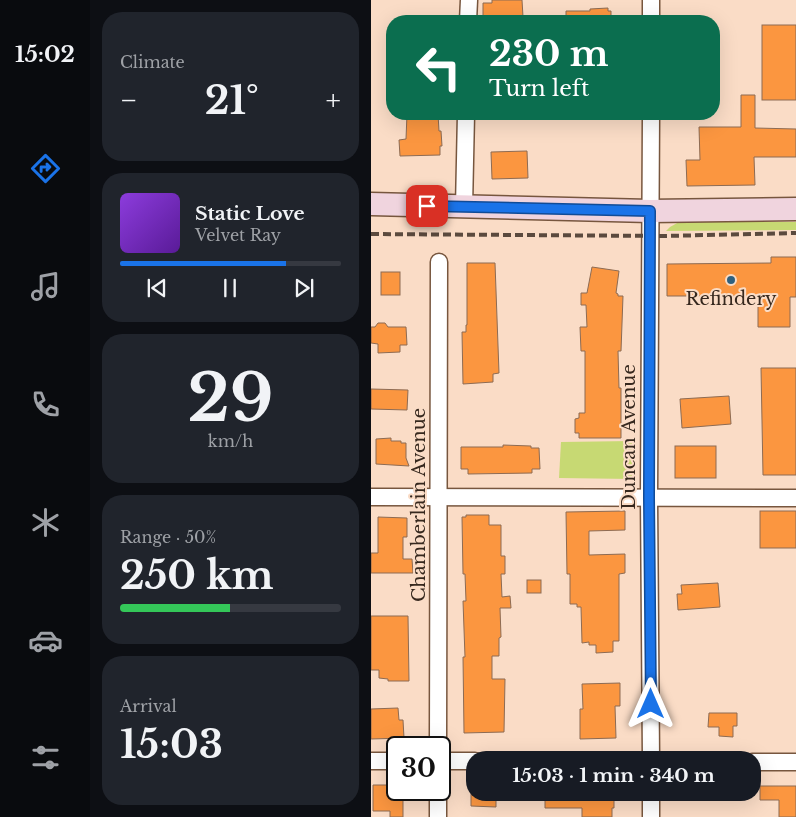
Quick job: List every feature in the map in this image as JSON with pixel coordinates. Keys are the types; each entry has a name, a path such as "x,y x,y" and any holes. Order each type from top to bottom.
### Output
{"main road":[{"path":"371,204 650,211 796,208"}],"street":[{"path":"468,15 469,0"},
{"path":"651,0 651,15"},
{"path":"464,207 466,120"},
{"name":"Duncan Avenue","path":"651,120 649,498 651,751"},
{"name":"Chamberlain Avenue","path":"438,736 439,262"},
{"path":"371,497 796,498"},
{"path":"371,761 386,761"},
{"path":"451,761 466,761"},
{"path":"761,762 796,762"},
{"path":"437,817 438,801"},
{"path":"651,801 651,817"}],"green space":[{"path":"679,222 796,222 796,230 666,231"},
{"path":"632,441 632,479 559,478 561,442"}],"building":[{"path":"492,0 522,0 523,15 483,15 483,3 492,3"},
{"path":"608,8 608,11 611,11 611,15 566,15 566,11 590,11 590,9"},
{"path":"762,25 796,25 796,100 762,100"},
{"path":"741,95 755,95 755,128 796,129 796,157 754,157 755,185 687,186 686,160 700,160 699,127 741,127"},
{"path":"407,120 438,120 442,146 440,146 440,155 400,156 399,140 406,139"},
{"path":"527,151 528,178 492,179 491,152"},
{"name":"Refindery","path":"771,257 796,257 796,297 790,297 790,327 758,327 758,296 667,296 667,264 771,263"},
{"path":"467,263 495,263 499,373 493,374 493,382 463,384 462,332 466,332 467,325"},
{"path":"592,267 619,271 616,293 618,296 623,296 621,351 618,351 619,388 621,388 621,438 579,438 579,433 575,433 575,419 579,418 579,413 585,413 585,351 581,351 580,327 587,327 586,305 581,305 581,293 587,293"},
{"path":"381,272 400,272 400,295 381,295"},
{"path":"378,323 385,323 388,327 406,327 407,345 400,345 400,352 378,353 378,344 371,343 371,327 375,327"},
{"path":"761,368 796,368 796,475 763,475"},
{"path":"371,389 408,390 407,410 371,409"},
{"path":"729,396 731,424 682,428 680,399"},
{"path":"391,438 391,441 406,443 406,458 409,466 376,464 376,439"},
{"path":"503,445 539,448 540,469 532,469 532,473 468,474 468,469 461,469 461,447 503,447"},
{"path":"675,446 716,446 716,478 675,478"},
{"path":"625,511 625,530 589,531 589,555 625,554 625,573 619,574 619,641 613,641 613,652 596,653 596,645 589,645 589,642 582,643 581,607 577,607 577,604 570,604 570,574 567,574 566,512"},
{"path":"760,511 796,511 796,548 760,548"},
{"path":"466,515 489,515 489,525 501,525 501,556 505,556 505,574 501,574 502,597 510,596 511,608 500,608 501,637 499,638 499,656 492,656 492,679 505,679 504,732 464,733 463,657 465,657 463,601 466,601 465,574 463,574 462,517 466,517"},
{"path":"378,517 407,518 407,537 403,537 403,559 412,559 413,573 371,573 371,553 378,553"},
{"path":"527,580 541,580 541,593 527,593"},
{"path":"718,583 720,607 678,610 677,594 682,594 681,585"},
{"path":"371,616 408,616 409,681 388,681 388,679 379,678 379,670 371,670"},
{"path":"620,683 620,706 615,706 616,738 580,739 580,709 583,709 582,684"},
{"path":"398,708 399,720 403,720 404,736 386,736 386,739 371,739 371,709"},
{"path":"709,713 737,713 737,726 733,726 733,737 719,736 719,727 708,727"},
{"path":"373,785 386,785 386,801 403,801 403,817 390,817 390,811 373,811"},
{"path":"761,786 796,786 796,817 779,817 779,800 761,800"},
{"path":"471,801 496,801 496,807 471,806"},
{"path":"545,801 614,801 612,817 582,817 582,808 545,808"}],"railway":[{"path":"371,234 664,236 796,233"}],"place":[{"name":"Refindery","path":"731,280"}],"route":[{"path":"427,206 650,211 649,498 651,704"}]}
